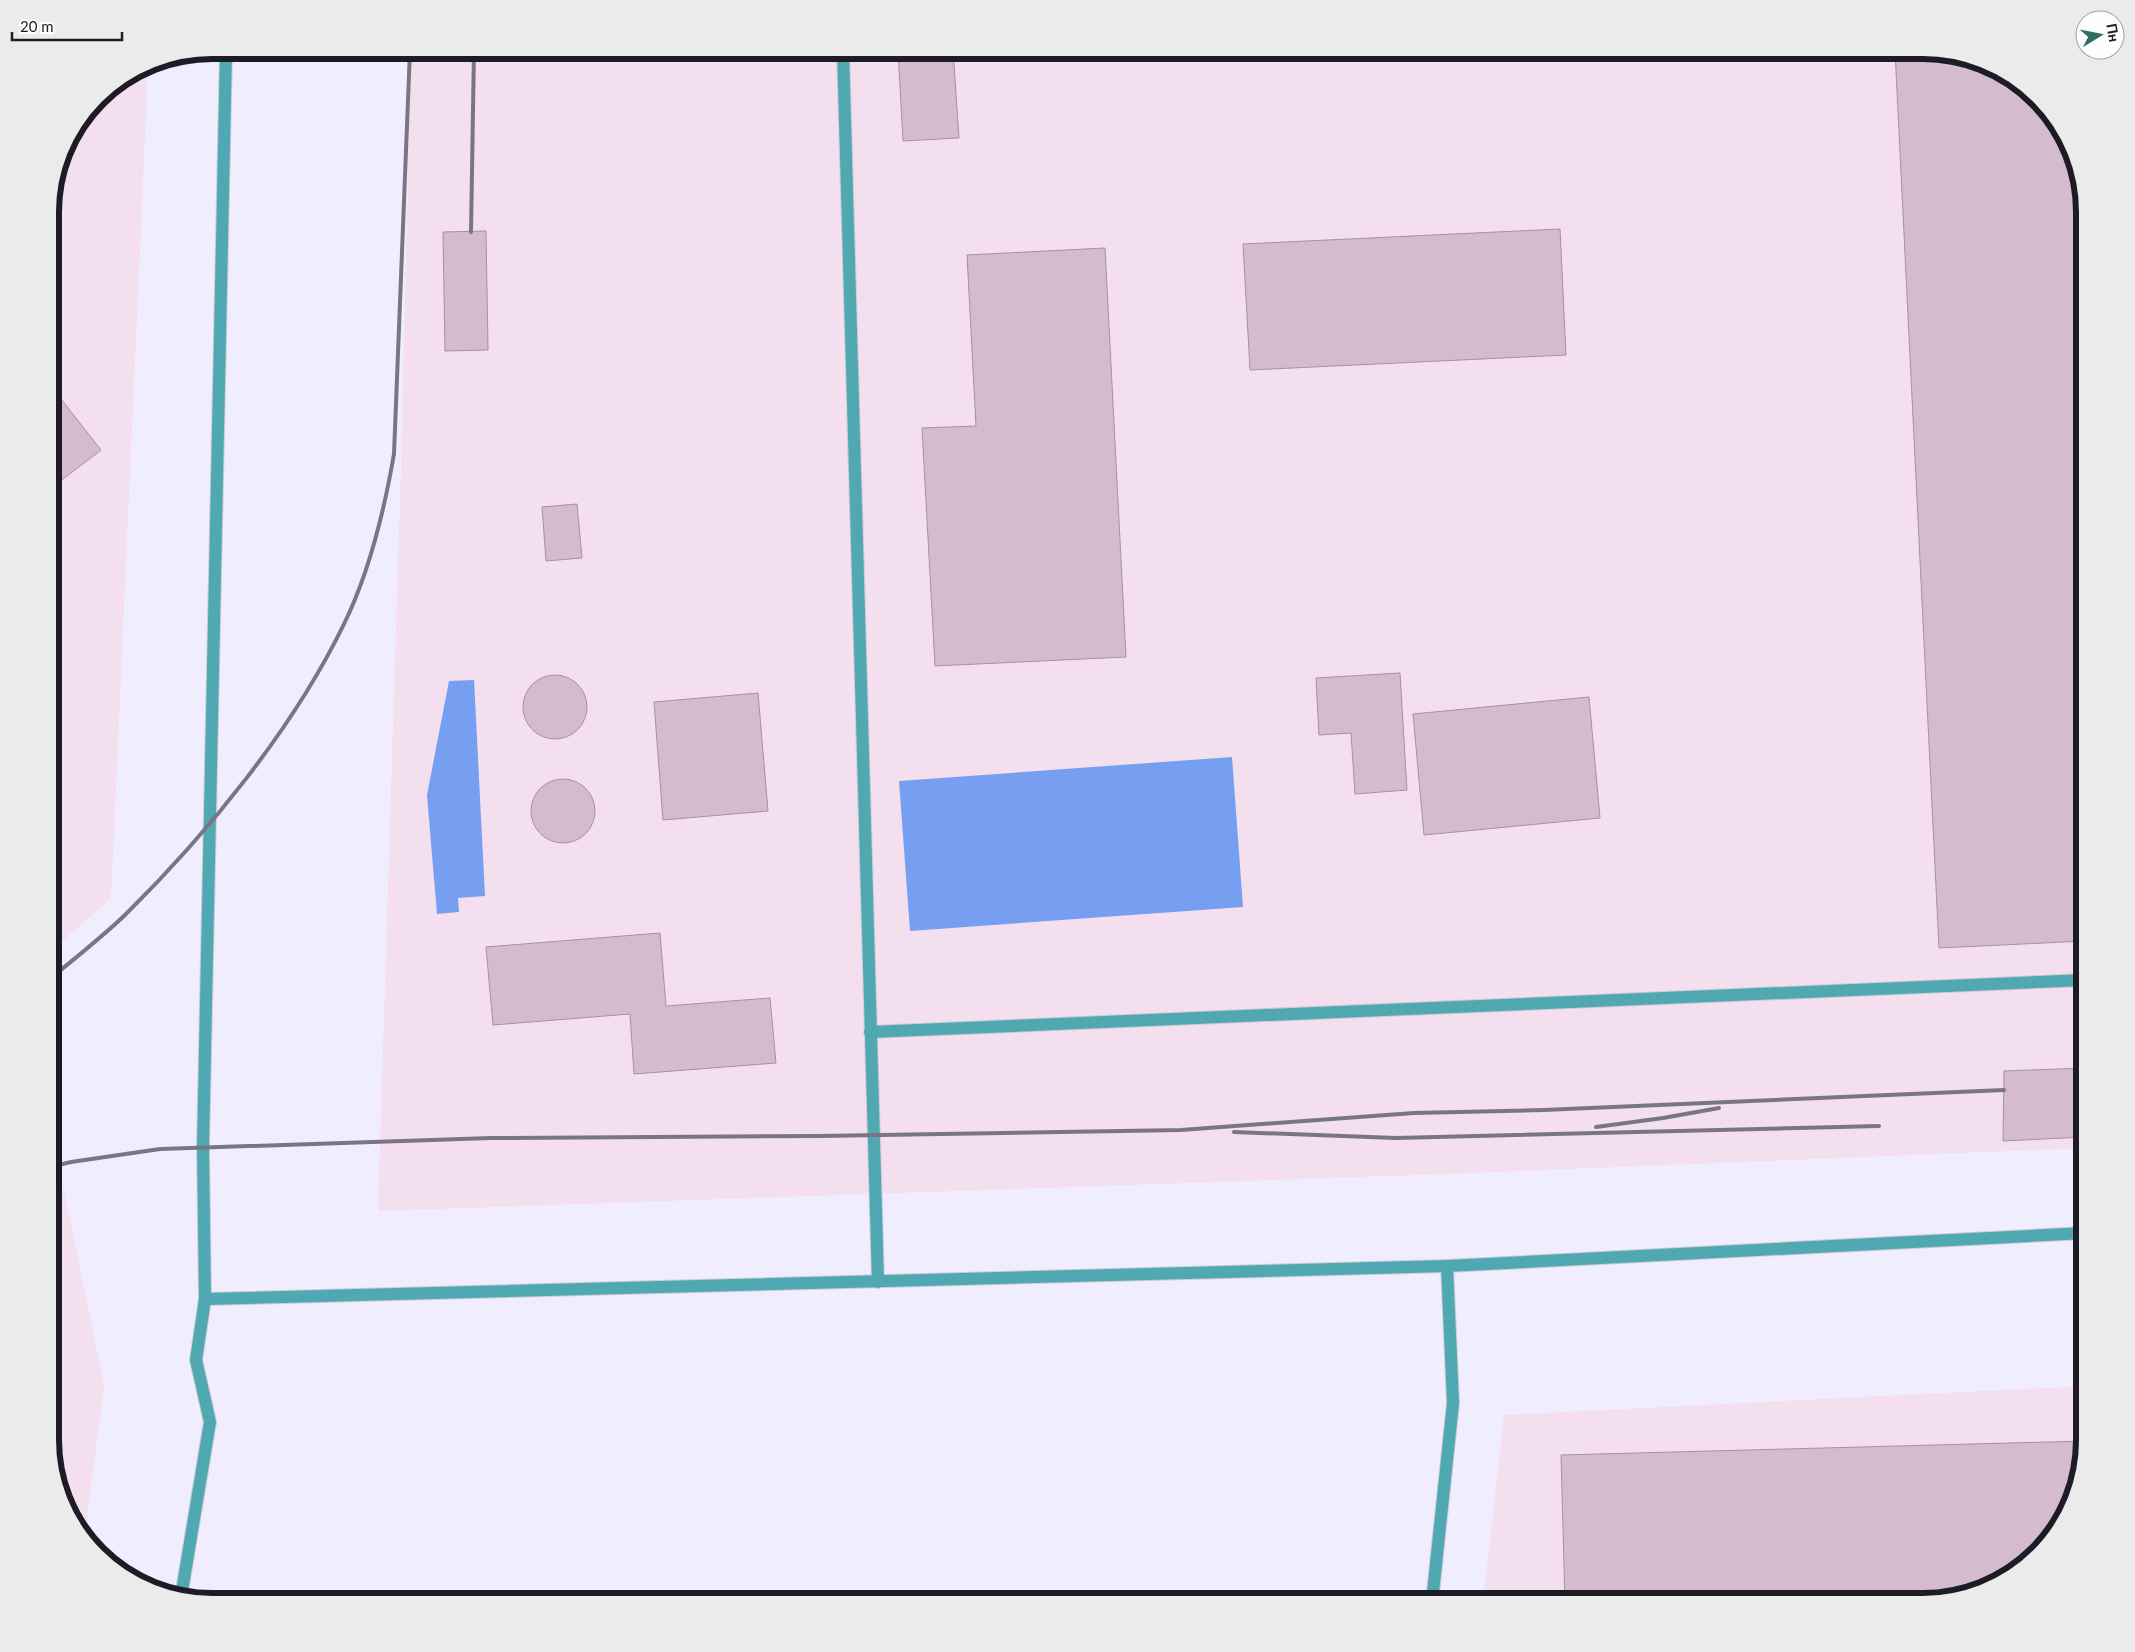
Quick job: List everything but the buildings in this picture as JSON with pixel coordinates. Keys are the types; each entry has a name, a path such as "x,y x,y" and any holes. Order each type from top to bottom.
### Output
{"lane":[{"path":"182,1590 210,1422 196,1360 205,1299 203,1147 226,59"},
{"path":"843,59 878,1282"},
{"path":"870,1032 2076,980"},
{"path":"205,1299 1447,1266 2076,1233"},
{"path":"1433,1593 1453,1403 1447,1266"}],"shaded area":[{"path":"411,59 1923,59 1943,60 1982,70 2016,90 2045,119 2065,153 2075,192 2076,1148 1445,1174 378,1211 401,467"},
{"path":"146,74 146,114 111,898 59,944 59,202 64,172 70,153 79,135 90,119 119,90"},
{"path":"64,1190 104,1385 86,1526 67,1489 59,1450 59,1191"},
{"path":"2076,1386 2075,1460 2065,1499 2045,1533 2016,1562 1982,1582 1963,1588 1923,1593 1484,1593 1504,1415"}],"water":[{"path":"474,680 485,896 458,898 459,912 437,914 427,795 449,681"},
{"path":"1232,757 1243,907 910,931 899,781"}],"railway":[{"path":"59,972 125,915 187,850 247,778 300,702 323,663 353,604 375,541 386,498 394,454 410,59"},
{"path":"471,232 474,59"},
{"path":"59,1165 160,1149 491,1138 820,1136 1181,1130 1414,1113 1544,1110 2004,1090"},
{"path":"1596,1127 1719,1108"},
{"path":"1234,1132 1396,1138 1879,1126"}]}
